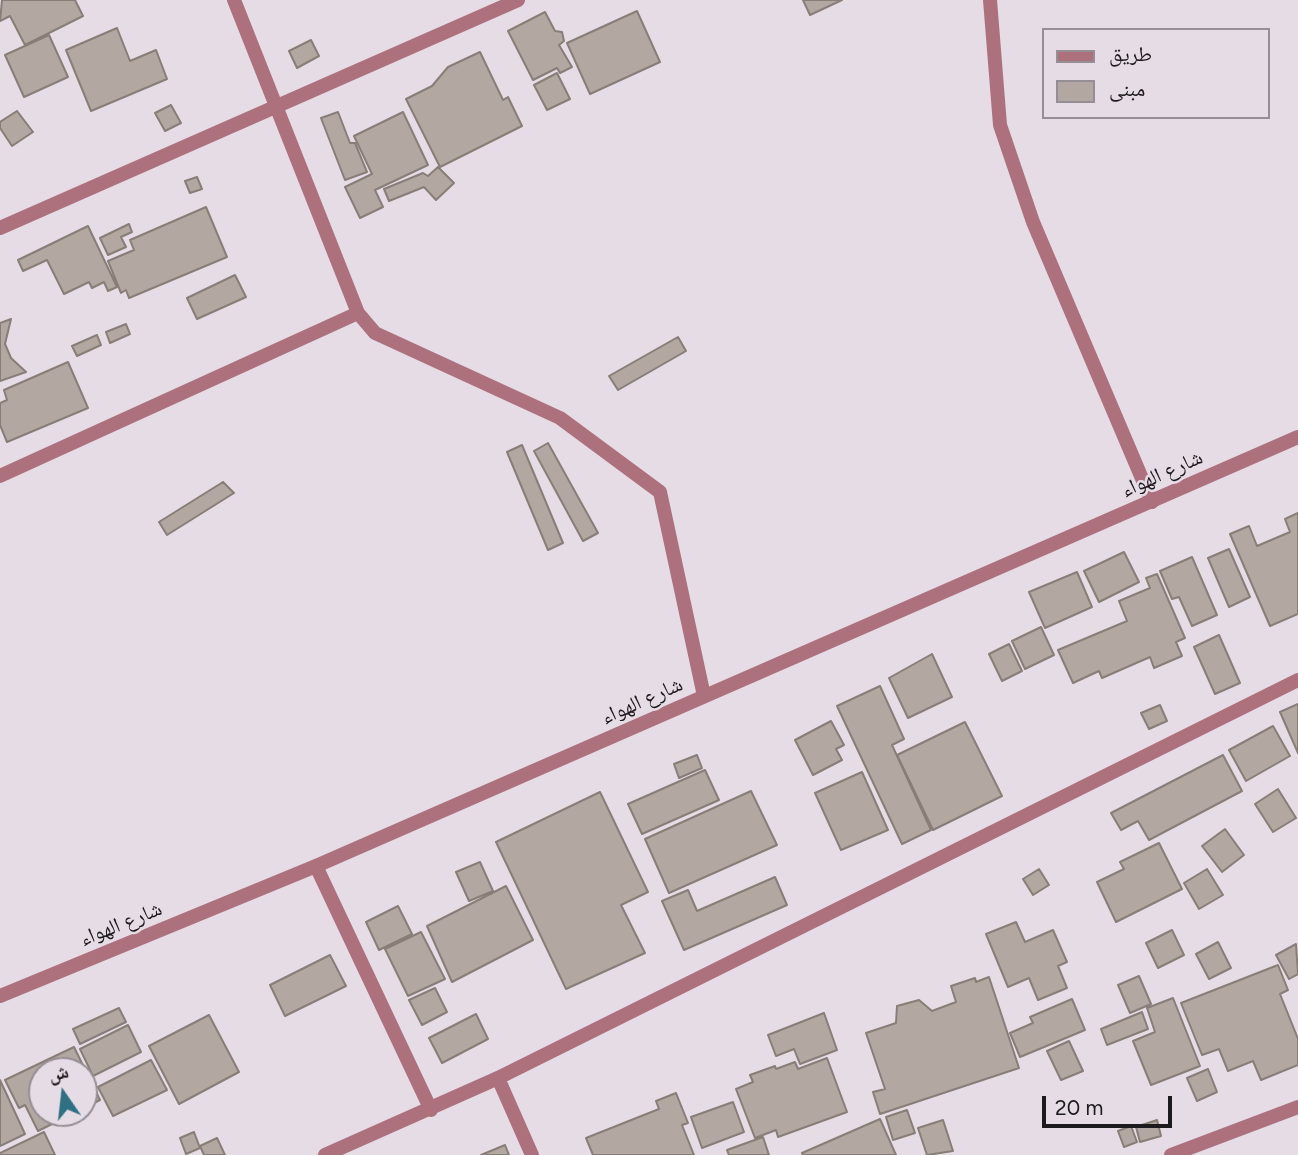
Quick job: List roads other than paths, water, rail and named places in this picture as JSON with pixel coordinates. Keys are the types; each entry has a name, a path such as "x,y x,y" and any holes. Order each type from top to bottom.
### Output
{"street":[{"path":"234,0 358,313 375,333 560,418 660,492 704,696"},
{"path":"0,228 518,0"},
{"path":"990,0 1000,125 1033,222 1152,502"},
{"path":"0,476 358,313"},
{"name":"شارع الهواء","path":"0,996 316,866 1298,437"},
{"path":"325,1155 432,1110 498,1078 1298,680"},
{"path":"316,866 432,1110"},
{"path":"498,1078 532,1155"},
{"path":"1171,1155 1298,1107"}]}
